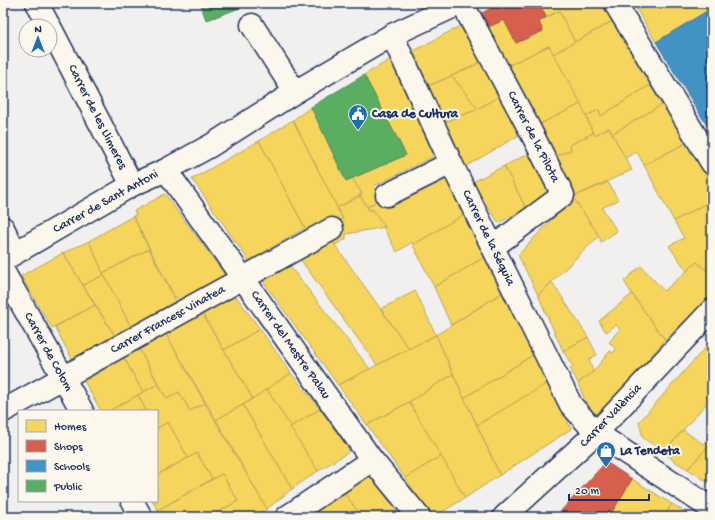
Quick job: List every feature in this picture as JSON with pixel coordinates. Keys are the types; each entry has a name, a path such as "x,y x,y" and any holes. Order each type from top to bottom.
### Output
{"street":[{"name":"Carrer de les Llimeres","path":"37,3 45,18"},
{"name":"Carrer de Sant Antoni","path":"9,256 132,186 166,170 210,146 295,92 392,35 461,3"},
{"name":"Carrer de la Pilota","path":"461,3 529,128 563,195 493,247"},
{"path":"615,3 712,163"},
{"path":"252,25 295,92"},
{"name":"Carrer de la Séquia","path":"392,35 451,163 571,405 596,433 712,509"},
{"name":"Carrer de les Llimeres","path":"58,42 132,186"},
{"path":"387,195 451,163"},
{"name":"Carrer del Mestre Palau","path":"166,170 372,460 419,517"},
{"path":"3,228 9,256"},
{"name":"Carrer Francesc Vinatea","path":"3,411 332,229"},
{"name":"Carrer de Colom","path":"3,271 81,410"},
{"name":"Carrer València","path":"504,517 596,433 712,310"},
{"path":"287,517 372,460"},
{"path":"133,502 141,517"}],"building: Homes":[{"path":"539,3 603,3 613,21 575,42 559,11 546,17"},
{"path":"626,3 644,3 631,10"},
{"path":"644,3 712,3 712,8 656,42 636,8"},
{"path":"559,11 575,42 553,54 549,46 505,67 486,28 504,20 516,43 543,31 539,22"},
{"path":"613,21 650,85 601,116 599,110 586,116 581,104 553,54"},
{"path":"460,26 481,62 423,88 410,53"},
{"path":"549,46 581,104 538,125 505,67"},
{"path":"391,59 436,155 374,186 381,199 367,207 360,196 362,194 352,178 406,155 364,75"},
{"path":"481,62 504,93 478,109 452,76"},
{"path":"452,76 478,109 440,124 423,88"},
{"path":"650,85 662,105 612,134 609,128 595,135 593,133 586,116 599,110 601,116"},
{"path":"504,93 526,131 463,168 440,124 478,109"},
{"path":"668,101 690,141 644,165 637,152 625,158 612,134"},
{"path":"581,104 593,133 570,145 571,150 554,157 538,125"},
{"path":"311,107 346,181 352,178 362,194 337,208 293,120"},
{"path":"293,120 343,219 307,235 304,230 305,228 259,141"},
{"path":"609,128 632,170 573,197 554,157 571,150 570,145 593,133 595,135"},
{"path":"259,141 305,228 249,261 192,179"},
{"path":"690,141 712,174 712,200 674,221 644,165"},
{"path":"534,151 556,192 526,208 504,166"},
{"path":"504,166 526,208 499,223 471,183"},
{"path":"452,174 468,212 413,245 412,242 397,252 383,227 385,227 373,210 369,210 367,207 381,199 386,208"},
{"path":"608,182 618,200 602,208 617,231 601,242 599,236 573,197"},
{"path":"165,194 226,276 180,302 177,297 175,298 133,216 136,215 134,211"},
{"path":"360,196 369,210 373,210 385,227 346,234 346,239 335,245 333,241 340,236 334,223 343,219 337,208"},
{"path":"573,197 599,236 538,295 518,255"},
{"path":"712,200 712,275 697,262 687,271 669,246 684,238 674,221"},
{"path":"468,212 488,255 434,287 413,245"},
{"path":"133,216 149,249 103,273 89,241"},
{"path":"89,241 104,275 83,285 63,253"},
{"path":"333,241 409,349 377,365 300,259"},
{"path":"149,249 176,301 131,327 103,273"},
{"path":"63,253 95,305 52,328 21,276"},
{"path":"488,255 505,291 451,325 434,287"},
{"path":"697,262 712,275 712,295 665,340 624,281 641,266 664,291"},
{"path":"289,265 370,369 338,385 262,280"},
{"path":"104,275 131,327 115,336 83,285"},
{"path":"552,282 588,337 563,351 538,295"},
{"path":"415,291 436,335 409,349 381,309"},
{"path":"505,291 533,355 464,398 436,335"},
{"path":"632,294 665,340 601,413 594,413 585,401 578,383 593,372 610,351 613,353 616,349 609,342 620,329 616,325 606,332 599,321"},
{"path":"235,295 260,329 224,350 202,313"},
{"path":"95,305 115,336 72,359 55,327"},
{"path":"202,313 253,399 216,420 166,334"},
{"path":"260,329 291,373 253,399 224,350"},
{"path":"166,334 205,403 190,411 179,392 167,399 139,349"},
{"path":"436,335 453,374 409,402 367,425 338,385"},
{"path":"588,337 597,355 589,359 593,372 578,383 570,368 573,367 563,351"},
{"path":"712,340 712,397 664,452 643,438 639,422"},
{"path":"139,349 158,384 143,392 124,358"},
{"path":"533,355 548,384 477,425 464,398"},
{"path":"124,358 143,392 111,410 100,410 84,381"},
{"path":"291,373 320,409 290,427 267,389"},
{"path":"453,374 500,475 465,498 409,402"},
{"path":"551,381 571,429 500,475 477,425"},
{"path":"158,384 167,399 179,392 190,411 205,403 267,509 255,517 209,517 238,501 222,474 212,479 197,453 188,458 168,422 158,427 158,410 146,410 138,395"},
{"path":"267,389 318,471 292,489 243,405"},
{"path":"138,395 146,410 111,410"},
{"path":"409,402 441,456 405,478 367,425"},
{"path":"243,405 292,489 267,509 216,420"},
{"path":"320,409 350,451 318,471 290,427"},
{"path":"168,422 188,458 158,474 158,427"},
{"path":"683,430 703,444 712,438 712,442 688,469 674,461 664,452"},
{"path":"712,442 712,485 688,469"},
{"path":"197,453 212,479 158,510 153,502 158,502 158,474"},
{"path":"441,456 465,498 432,517 405,478"},
{"path":"367,471 401,517 362,517 342,490"},
{"path":"222,474 238,501 209,517 161,517 158,510"},
{"path":"632,479 672,504 664,517 609,517"},
{"path":"342,490 362,517 316,517 313,513"},
{"path":"672,504 693,517 664,517"}],"building: Shops":[{"path":"501,3 539,3 546,17 539,22 543,31 516,43 504,20 486,28 478,15"},
{"path":"606,462 632,479 609,517 564,517 559,513"}],"building: Schools":[{"path":"712,8 712,134 656,42"}],"building: Public":[{"path":"200,3 253,3 206,20"},
{"name":"Casa de Cultura","path":"364,75 406,155 346,181 311,107"}],"place":[{"name":"Casa de Cultura","path":"358,131"},
{"name":"La Tendeta","path":"606,468"}]}
